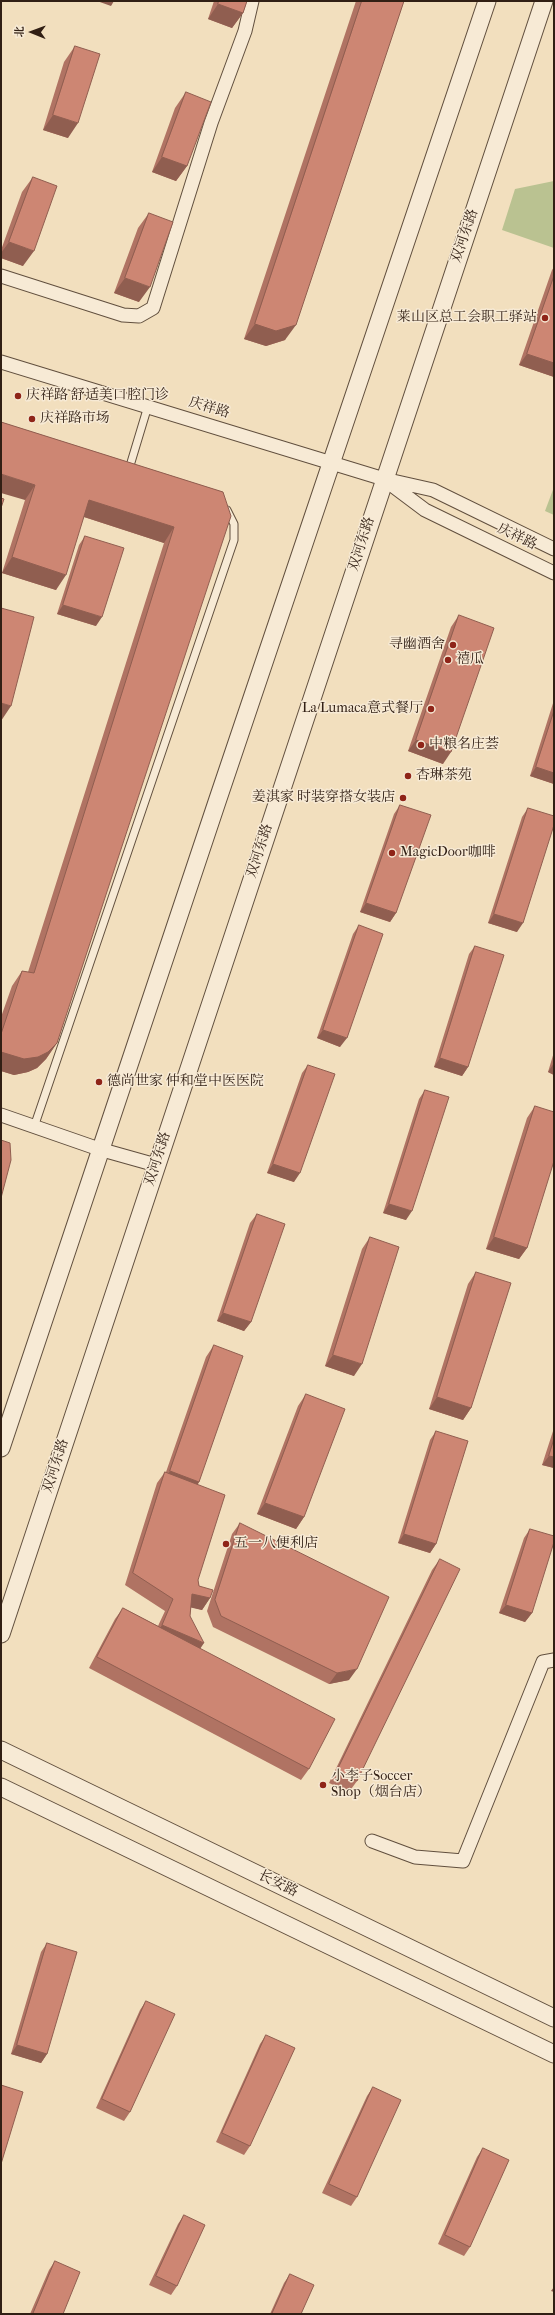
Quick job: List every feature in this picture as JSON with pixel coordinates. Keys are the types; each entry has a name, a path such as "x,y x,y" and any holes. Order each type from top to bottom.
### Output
{"street":[{"path":"1,276 122,315 139,316 153,308 211,123 245,31 252,1"},
{"path":"1,1448 4,1425 332,463 487,1"},
{"name":"双河东路","path":"1,1634 544,1"},
{"name":"庆祥路","path":"1,362 384,479 433,490 554,549"},
{"name":"庆祥路","path":"384,479 425,510 554,573"},
{"path":"1,1115 99,1149 156,1165"},
{"path":"372,1841 415,1857 463,1861 543,1662 554,1660"},
{"name":"长安路","path":"1,1750 554,2018"},
{"path":"1,1787 554,2054"}],"lane":[{"path":"137,472 129,470 148,406"},
{"path":"34,1127 234,540 234,524 223,502"}],"green space":[{"path":"554,181 554,248 502,230 515,189"},
{"path":"554,487 554,515 545,511"}],"building":[{"path":"219,1 247,1 243,13 218,4"},
{"path":"362,1 404,1 296,325 276,331 255,324"},
{"path":"75,46 100,54 78,123 53,115"},
{"path":"186,92 211,102 187,166 162,157"},
{"path":"33,177 57,186 34,251 9,242"},
{"path":"149,213 173,222 150,287 125,278"},
{"path":"554,276 554,363 527,354"},
{"path":"1,422 223,492 231,516 57,1043 48,1052 38,1057 24,1059 1,1052 1,1034 22,971 34,973 174,527 89,500 66,575 12,557 35,485 1,474"},
{"path":"1,498 4,499 1,508"},
{"path":"85,536 124,548 102,617 63,605"},
{"path":"1,608 34,617 11,706 1,703"},
{"path":"459,615 494,628 451,752 416,740"},
{"path":"554,711 554,773 536,767"},
{"path":"400,805 431,815 396,913 366,903"},
{"path":"528,808 554,816 554,825 523,923 494,914"},
{"path":"359,925 383,934 347,1038 323,1030"},
{"path":"475,946 504,955 468,1067 440,1058"},
{"path":"308,1065 335,1074 300,1173 273,1164"},
{"path":"425,1090 449,1097 412,1211 389,1204"},
{"path":"535,1106 554,1112 554,1161 527,1248 494,1237"},
{"path":"1,1140 10,1143 11,1160 1,1198"},
{"path":"257,1214 285,1224 251,1322 223,1313"},
{"path":"370,1237 399,1247 362,1364 333,1355"},
{"path":"476,1272 511,1283 471,1408 437,1397"},
{"path":"214,1345 243,1356 199,1482 170,1471"},
{"path":"306,1394 345,1409 304,1517 265,1503"},
{"path":"436,1431 468,1441 436,1544 404,1534"},
{"path":"554,1439 554,1457 549,1456"},
{"path":"165,1472 225,1495 198,1580 199,1586 213,1590 210,1598 192,1594 190,1616 204,1643 162,1625 173,1599 133,1573"},
{"path":"240,1523 389,1597 357,1669 337,1673 221,1616 215,1600"},
{"path":"530,1529 554,1536 554,1542 532,1613 506,1605"},
{"path":"440,1559 460,1569 357,1781 337,1771"},
{"path":"123,1608 335,1719 309,1769 97,1657"},
{"path":"47,1943 77,1952 47,2054 17,2045"},
{"path":"146,2001 175,2014 130,2112 102,2099"},
{"path":"266,2035 295,2048 250,2146 222,2133"},
{"path":"1,2085 23,2092 1,2164"},
{"path":"373,2087 401,2100 357,2197 329,2184"},
{"path":"483,2148 509,2160 470,2247 445,2235"},
{"path":"184,2215 205,2225 177,2286 156,2276"},
{"path":"55,2261 80,2272 63,2314 33,2314"},
{"path":"290,2274 314,2285 301,2314 272,2314"}],"place":[{"name":"莱山区总工会职工驿站","path":"545,318"},
{"name":"庆祥路 舒适美口腔门诊","path":"18,396"},
{"name":"庆祥路市场","path":"32,419"},
{"name":"寻幽酒舍","path":"453,645"},
{"name":"禧瓜","path":"448,660"},
{"name":"La Lumaca意式餐厅","path":"431,709"},
{"name":"中粮名庄荟","path":"421,745"},
{"name":"杏琳茶苑","path":"408,776"},
{"name":"姜淇家 时装穿搭女装店","path":"403,798"},
{"name":"MagicDoor咖啡","path":"392,853"},
{"name":"德尚世家 仲和堂中医医院","path":"99,1082"},
{"name":"五一八便利店","path":"226,1544"},
{"name":"小李子Soccer Shop（烟台店）","path":"323,1785"}]}
